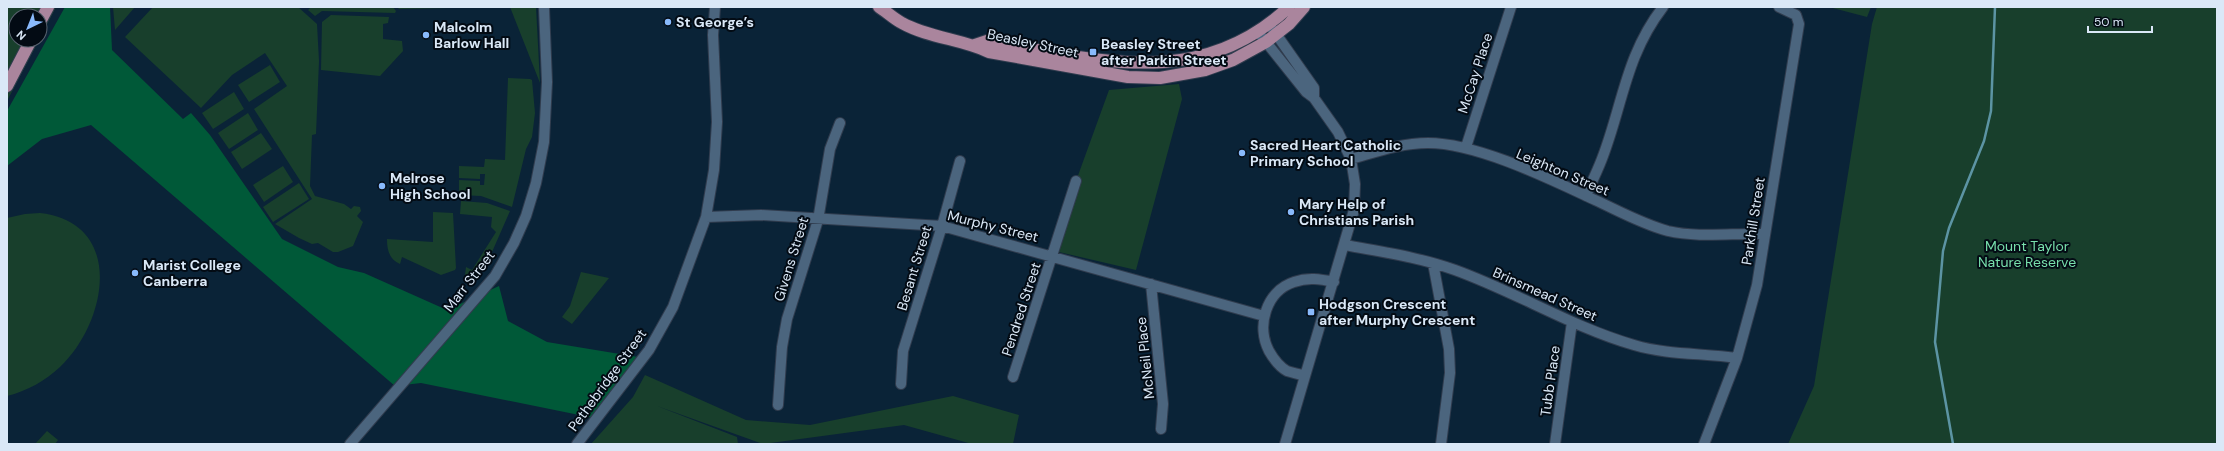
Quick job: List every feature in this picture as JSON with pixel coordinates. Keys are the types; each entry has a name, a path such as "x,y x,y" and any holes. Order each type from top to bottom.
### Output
{"main road":[{"name":"Beasley Street","path":"879,7 908,26 926,33 975,45 989,52 1128,77 1160,78 1219,67 1266,42 1273,29 1289,7"},
{"name":"Beasley Street","path":"975,45 987,41 1090,58 1146,64 1170,63 1212,53 1258,32 1289,24 1304,7"},
{"path":"7,86 27,48"}],"street":[{"name":"Marr Street","path":"350,444 495,276 526,216 536,183 544,142 547,82 544,7"},
{"name":"Pethebridge Street","path":"577,444 649,350 673,307 706,217 714,170 718,122 713,35 715,7"},
{"name":"McCay Place","path":"1466,147 1511,7"},
{"path":"1586,196 1603,156 1624,84 1640,42 1663,7"},
{"name":"Parkhill Street","path":"1704,444 1736,358 1757,285 1799,24 1796,16 1779,7"},
{"path":"1273,29 1314,88 1314,98"},
{"path":"1258,32 1306,92 1314,98 1338,132 1351,159 1355,184 1354,210 1345,245 1285,444"},
{"name":"Givens Street","path":"778,405 782,347 787,319 818,220 830,149 840,123"},
{"name":"Leighton Street","path":"1351,159 1403,145 1427,143 1466,147 1586,196 1647,225 1669,231 1690,234 1764,234"},
{"name":"Besant Street","path":"901,384 903,351 942,226 960,161"},
{"name":"Pendred Street","path":"1013,377 1076,181"},
{"name":"Murphy Street","path":"706,217 761,215 818,220 942,226 1264,316"},
{"name":"Brinsmead Street","path":"1345,245 1433,263 1455,270 1607,337 1636,346 1658,351 1712,354 1736,358"},
{"path":"1433,263 1449,349 1450,373 1441,444"},
{"path":"1305,376 1287,371 1274,358 1264,340 1262,325 1264,316 1270,302 1293,282 1312,279 1334,282"},
{"name":"McNeil Place","path":"1151,284 1163,404 1161,429"},
{"name":"Tubb Place","path":"1555,444 1572,322"}],"green space":[{"path":"7,7 56,7 48,22 48,8 8,8 8,48 35,48 7,101"},
{"path":"65,7 110,7 112,50 183,119 191,113 210,135 282,239 338,267 364,273 447,310 499,286 508,321 547,342 638,357 594,418 421,383 395,386 91,125 42,139 7,166 7,111 42,48 48,48 48,37"},
{"path":"113,7 135,7 115,30"},
{"path":"153,7 298,7 317,24 319,61 316,134 312,135 310,186 315,196 344,204 351,209 354,206 360,207 361,211 357,216 363,222 353,246 338,252 333,252 318,243 312,244 299,238 275,224 312,199 254,109 287,86 265,53 232,75 201,108 125,37"},
{"path":"311,7 393,7 396,11 395,13 322,11 315,16 308,10"},
{"path":"397,7 450,7 451,8 399,9"},
{"path":"510,7 536,7 540,83"},
{"path":"1829,7 1871,7 1867,17"},
{"name":"Mount Taylor Nature Reserve","path":"1877,7 2217,7 2217,444 1788,444 1814,386 1872,24"},
{"path":"331,15 389,17 388,23 383,24 383,39 402,41 403,51 380,76 321,70 322,22"},
{"path":"270,65 280,82 249,102 238,85"},
{"path":"508,78 532,80 535,113 532,137 526,149 512,207 481,196 459,195 459,180 480,181 480,185 484,185 485,174 480,174 480,179 459,178 459,166 484,167 485,159 505,160"},
{"path":"1179,84 1182,99 1136,270 1059,252 1076,181 1109,90"},
{"path":"234,92 244,109 213,129 202,113"},
{"path":"248,113 258,130 229,149 218,133"},
{"path":"261,133 272,149 242,169 231,152"},
{"path":"283,166 293,182 264,202 253,185"},
{"path":"299,183 309,199 273,222 263,207"},
{"path":"461,201 487,203 510,211 485,268 474,282 467,281 465,275 466,267 472,270 496,232 491,227 492,217 460,214"},
{"path":"433,212 453,213 456,268 455,270 441,275 402,257 400,264 396,262 389,254 387,247 387,239 433,242"},
{"path":"40,213 67,221 86,235 97,255 100,277 97,302 89,326 76,348 60,367 35,385 7,396 7,218 25,214"},
{"path":"581,272 609,278 572,324 562,317 570,306"},
{"path":"645,375 746,420 810,425 953,396 1019,415 1013,444 972,444 904,425 763,444 657,406 737,437 738,444 591,444 633,397"},
{"path":"47,431 58,440 55,444 35,444"}],"waterway":[{"path":"1953,444 1935,342 1943,251 1949,228 1984,141 1991,111 1995,7"}],"place":[{"name":"St George’s","path":"668,22"},
{"name":"Malcolm Barlow Hall","path":"426,35"},
{"name":"Beasley Street after Parkin Street","path":"1093,52"},
{"name":"Sacred Heart Catholic Primary School","path":"1242,153"},
{"name":"Melrose High School","path":"382,186"},
{"name":"Mary Help of Christians Parish","path":"1291,212"},
{"name":"Marist College Canberra","path":"135,273"},
{"name":"Hodgson Crescent after Murphy Crescent","path":"1311,312"}]}
